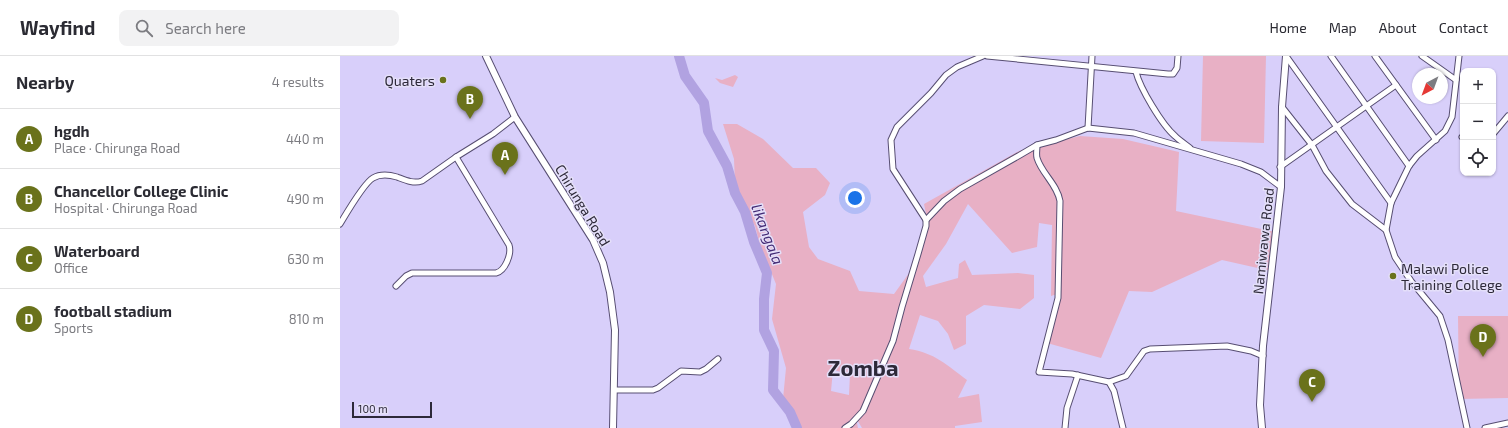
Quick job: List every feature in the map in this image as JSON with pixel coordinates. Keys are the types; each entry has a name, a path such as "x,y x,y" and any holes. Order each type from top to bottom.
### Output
{"street":[{"name":"Chirunga Road","path":"486,56 515,117 593,240 603,264 610,292 615,330 613,428"},
{"path":"845,428 851,424 862,411 893,341 926,226 926,220 893,168 891,140 897,127 931,93 946,75 957,68 983,56"},
{"path":"987,56 1168,74 1173,74 1177,68 1178,56"},
{"path":"1088,128 1092,56"},
{"path":"1286,56 1391,203"},
{"name":"Namiwawa Road","path":"1262,428 1260,413 1263,356 1281,187 1280,168 1282,107 1286,56"},
{"path":"1331,56 1409,166"},
{"path":"1375,56 1436,140"},
{"path":"1422,56 1456,80"},
{"path":"1459,56 1452,117 1445,131 1417,156 1409,166 1391,203 1386,230 1395,257 1411,281 1440,316 1448,340 1467,428"},
{"path":"1136,72 1145,92 1167,128 1194,151"},
{"path":"1280,168 1396,85"},
{"path":"1282,107 1312,145 1326,171 1352,204 1386,230"},
{"path":"1496,130 1508,116"},
{"path":"340,224 365,185 372,178 389,175 416,183 493,134 515,117"},
{"path":"926,220 935,210 960,189 1037,145 1056,140 1088,128 1134,133 1253,169 1270,178 1281,187"},
{"path":"1037,145 1038,159 1052,183 1060,201 1058,298 1039,372 1078,376 1109,382 1126,376 1144,351 1150,348 1227,346 1251,351 1263,356"},
{"path":"396,286 406,276 412,273 496,273 504,267 510,252 509,245 456,157"},
{"path":"614,390 653,390 681,371 700,372 718,359"},
{"path":"1065,428 1067,408 1078,376"},
{"path":"1109,382 1114,391 1124,428"},
{"path":"1486,428 1508,423"}],"shaded area":[{"path":"1203,56 1266,56 1264,143 1201,141"},
{"path":"735,75 738,77 733,87 720,83 715,78 722,80"},
{"path":"723,124 737,124 763,139 793,168 816,168 830,183 825,195 803,212 809,247 818,259 850,271 859,291 894,294 912,269 927,219 924,204 1019,151 1080,136 1123,139 1179,152 1176,211 1276,232 1271,271 1222,260 1152,292 1129,291 1101,358 1047,343 1060,293 1051,296 1052,225 1039,223 1037,247 1012,253 968,204 946,244 923,276 926,287 958,278 959,264 965,260 972,275 1018,273 1034,275 1034,298 1020,309 984,305 966,316 966,344 954,350 948,334 938,321 920,315 909,349 926,353 934,357 967,380 958,398 979,394 982,422 955,426 955,428 862,428 856,418 858,428 801,428 783,399 786,368 772,319 776,284 760,245 755,226 743,206 735,183 734,159","holes":["833,370 850,374 849,395 831,391"]},
{"path":"1458,316 1508,316 1508,398 1459,399"}],"waterway":[{"name":"likangala","path":"679,56 685,76 704,103 708,131 727,166 735,193 745,212 754,242 767,273 764,299 764,330 774,351 773,390 790,412 797,428"}],"place":[{"name":"Quaters","path":"443,80"},
{"name":"Chancellor College Clinic","path":"470,119"},
{"name":"hgdh","path":"505,175"},
{"name":"Malawi Police Training College","path":"1393,276"},
{"name":"football stadium","path":"1483,357"},
{"name":"Waterboard","path":"1312,402"}],"district":[{"name":"Zomba","path":"863,367"}]}
